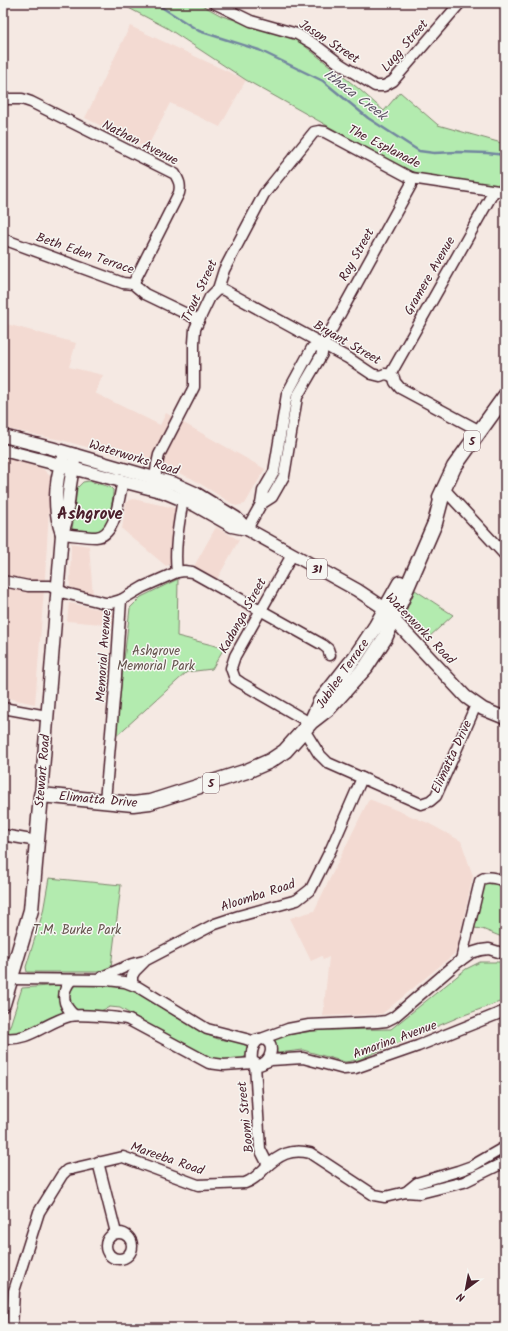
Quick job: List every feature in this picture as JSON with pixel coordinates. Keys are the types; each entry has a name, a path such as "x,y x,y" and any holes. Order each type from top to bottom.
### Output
{"highway":[{"name":"Jubilee Terrace","path":"308,725 320,702 390,615 399,585 427,520 454,467 505,396"},
{"name":"Elimatta Drive","path":"41,795 133,804 150,802 247,771 270,761 292,744 308,725"},
{"name":"Stewart Road","path":"3,1004 10,979 9,963 31,910 41,795"}],"main road":[{"name":"Waterworks Road","path":"3,436 155,477 184,488 205,499 236,518 247,529 374,601 390,615 457,689 476,705 488,712 505,718"},
{"name":"Waterworks Road","path":"3,450 67,466 183,499 232,526 247,529"},
{"name":"Stewart Road","path":"41,795 62,534 57,521 56,508 58,478 67,466 70,454"}],"street":[{"name":"Jason Street","path":"214,3 251,21 297,34 314,44 360,78 375,86 384,86"},
{"name":"Lugg Street","path":"384,86 393,81 460,3"},
{"name":"Nathan Avenue","path":"3,99 18,98 31,102 175,174 181,187 179,193 133,284"},
{"name":"Trout Street","path":"154,490 159,455 194,387 194,343 199,320 210,297 218,289 224,270 264,194 314,132 319,130 325,132"},
{"name":"The Esplanade","path":"325,132 411,178 505,192"},
{"name":"Roy Street","path":"247,529 261,504 262,491 274,472 287,394 312,348 322,344 333,327 411,184 411,178"},
{"name":"Gramere Avenue","path":"390,375 494,191"},
{"name":"Beth Eden Terrace","path":"3,239 116,280 133,284 145,294 199,320"},
{"name":"Bryant Street","path":"218,289 224,290 348,358 372,374 380,376 385,374 390,375 394,378 395,382 400,388 480,431"},
{"path":"62,534 96,537 106,532 112,526 123,482"},
{"path":"444,489 505,555"},
{"path":"183,499 177,543 177,572 192,572 326,647 329,650 330,655"},
{"name":"Kadanga Street","path":"292,555 231,668 233,675 241,683 308,725"},
{"name":"Memorial Avenue","path":"105,801 122,600 143,587 177,572"},
{"path":"3,581 28,586 50,586 58,590 104,603 122,600"},
{"name":"Elimatta Drive","path":"308,725 319,754 333,766 421,804 430,801 436,796 476,705"},
{"path":"3,708 47,716"},
{"name":"Aloomba Road","path":"95,980 132,964 146,960 215,924 296,900 304,895 311,889 362,778"},
{"path":"3,835 37,841"},
{"path":"461,960 480,881 487,877 505,881"},
{"name":"Amarina Avenue","path":"10,979 118,980 132,984 207,1029 252,1040 309,1025 386,1021 394,1017 471,953 481,950 505,952"},
{"name":"Aloomba Road","path":"132,984 135,971 146,960"},
{"path":"71,980 65,989 64,1000 67,1008 74,1015"},
{"name":"Amarina Avenue","path":"3,1038 23,1037 59,1020 74,1015 116,1017 125,1019 212,1064 261,1065 274,1060 303,1058 344,1069 355,1068 418,1046 505,1011"},
{"path":"254,1064 251,1060 252,1049 254,1044 260,1039 266,1040 271,1046 270,1055 266,1062"},
{"name":"Boomi Street","path":"254,1064 260,1149 268,1165"},
{"name":"Mareeba Road","path":"406,1192 417,1183 472,1166 505,1147"},
{"name":"Mareeba Road","path":"12,1328 14,1291 38,1212 65,1172 70,1169 125,1157 198,1185 245,1183 252,1180 268,1165 289,1152 300,1151 310,1153 374,1195 385,1197 406,1192 420,1194 464,1182 505,1162"},
{"path":"98,1162 116,1233"}],"shaded area":[{"path":"130,26 246,80 220,127 170,103 147,148 85,118"},
{"path":"3,323 76,343 69,367 103,375 95,393 160,425 166,413 265,469 245,504 236,506 191,478 168,469 61,440 3,428"},
{"path":"3,456 42,468 51,477 35,704 3,697"},
{"path":"133,499 175,508 176,513 171,564 166,566 122,529 126,503"},
{"path":"216,527 239,540 216,581 193,568"},
{"path":"71,543 89,546 93,596 70,587"},
{"path":"69,603 114,612 113,625 67,621"},
{"path":"369,799 428,823 461,841 473,876 456,951 453,955 382,1014 323,1016 329,957 323,960 322,956 311,961 290,918 314,911"}],"green space":[{"path":"119,3 198,3 222,16 296,39 384,111 400,92 438,125 505,144 505,187 424,175 406,170 246,80 167,28"},
{"path":"89,481 110,487 113,490 108,520 101,530 91,533 72,530 77,488 83,482"},
{"name":"Ashgrove Memorial Park","path":"178,579 177,636 224,648 212,669 187,672 115,737 130,608 141,597"},
{"path":"415,590 453,615 428,638 407,615 406,611"},
{"name":"T.M. Burke Park","path":"49,878 121,885 111,967 99,972 27,972 26,967 43,912"},
{"path":"488,882 505,886 505,930 504,936 502,937 482,929 474,928 479,896 484,885"},
{"path":"480,962 501,962 505,964 505,1000 459,1017 358,1060 345,1062 303,1050 278,1053 274,1047 278,1036 321,1030 391,1029 466,969"},
{"path":"62,985 60,1001 64,1011 27,1031 9,1034 8,1032 22,988"},
{"path":"76,985 116,985 131,989 202,1033 218,1039 248,1045 247,1055 241,1059 222,1060 211,1058 197,1052 120,1008 110,1007 100,1011 76,1011 68,1003 70,988"}],"waterway":[{"name":"Ithaca Creek","path":"155,3 199,31 259,50 323,81 368,118 419,151 434,153 457,152 505,155"}],"district":[{"name":"Ashgrove","path":"90,514"}]}
